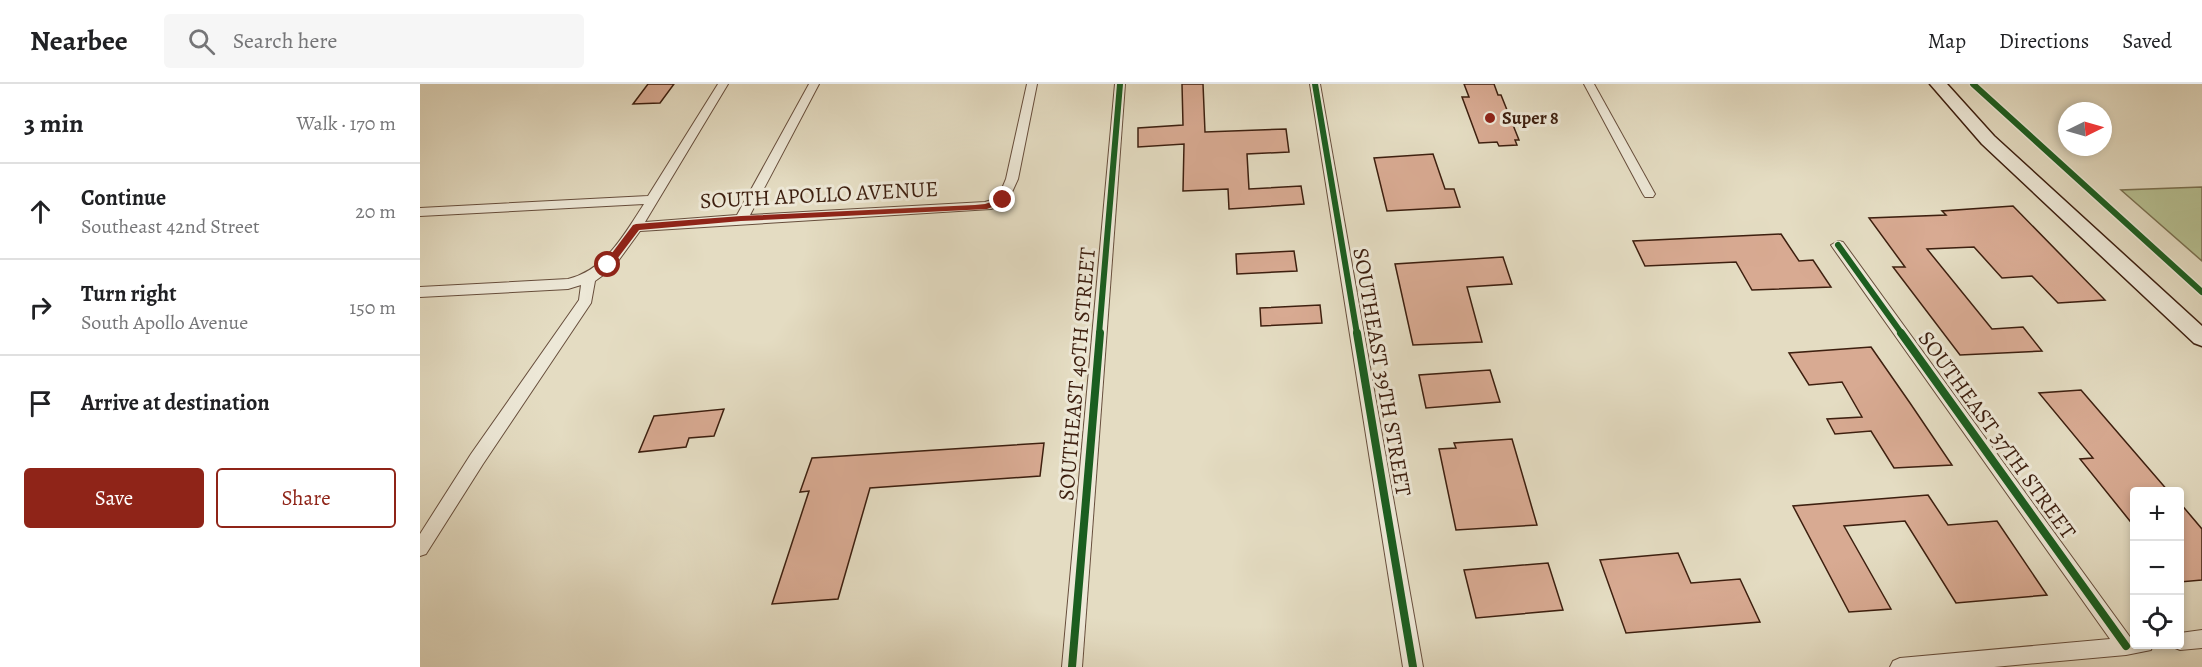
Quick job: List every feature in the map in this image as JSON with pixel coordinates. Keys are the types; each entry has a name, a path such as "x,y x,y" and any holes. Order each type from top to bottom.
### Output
{"street":[{"path":"420,292 568,284 588,279 608,265 636,227 723,84"},
{"path":"741,219 814,84"},
{"name":"SOUTH APOLLO AVENUE","path":"636,227 987,206 1003,200 1012,178 1032,84"},
{"name":"SOUTHEAST 40TH STREET","path":"1072,667 1120,84"},
{"name":"SOUTHEAST 39TH STREET","path":"1315,84 1413,667"},
{"path":"1589,84 1649,194"},
{"path":"1927,84 1958,109"},
{"path":"1938,84 1988,140 2202,338"},
{"path":"420,212 651,201"},
{"name":"SOUTHEAST 37TH STREET","path":"1838,245 2130,638"},
{"path":"420,549 477,459 586,300 588,279"},
{"path":"2184,641 2202,639"},
{"path":"1900,667 2130,645"}],"green space":[{"path":"2202,187 2202,261 2121,190"}],"building":[{"path":"648,84 674,84 660,103 633,104"},
{"path":"1182,84 1203,84 1205,132 1286,129 1289,152 1247,154 1249,189 1301,186 1304,204 1229,209 1228,189 1183,191 1184,144 1138,147 1138,128 1183,125"},
{"name":"Super 8","path":"1464,84 1494,84 1498,95 1501,95 1519,140 1515,140 1517,145 1499,146 1497,142 1479,143 1462,97 1469,97"},
{"path":"1433,154 1445,189 1454,189 1460,207 1387,211 1374,158"},
{"path":"2013,206 2105,300 2058,303 2032,276 2002,278 1974,247 1927,249 1992,329 2023,327 2042,351 1960,355 1893,267 1905,267 1869,218 1946,215 1942,211"},
{"path":"1781,234 1799,261 1813,260 1831,287 1752,290 1736,262 1645,266 1633,241"},
{"path":"1294,251 1297,271 1237,274 1236,254"},
{"path":"1503,257 1512,284 1467,287 1482,342 1413,345 1395,264"},
{"path":"1320,305 1322,323 1261,326 1260,308"},
{"path":"1871,347 1952,465 1894,468 1871,431 1835,434 1827,419 1862,417 1842,382 1809,385 1789,353"},
{"path":"1490,370 1500,402 1426,408 1419,375"},
{"path":"2081,390 2165,487 2130,487 2130,521 2080,459 2093,458 2039,393"},
{"path":"724,409 714,436 689,438 686,447 639,452 654,416"},
{"path":"1512,439 1537,525 1456,530 1439,449 1456,448 1454,443"},
{"path":"1044,443 1040,476 870,488 838,599 772,604 809,491 800,492 812,458"},
{"path":"1928,495 1948,525 1997,521 2047,595 1956,603 1905,521 1844,526 1891,609 1849,612 1793,506"},
{"path":"2184,508 2202,529 2202,580 2184,582"},
{"path":"1678,553 1691,583 1740,579 1760,622 1626,633 1600,560"},
{"path":"1548,563 1563,610 1476,618 1464,570"}],"cycle path":[{"path":"1072,667 1120,84"},
{"path":"1315,84 1413,667"},
{"path":"1973,84 2202,292"},
{"path":"1838,245 2126,646"}],"place":[{"name":"Super 8","path":"1490,118"}],"route":[{"path":"608,265 636,227 741,219 975,207 987,206 1003,200"}]}
